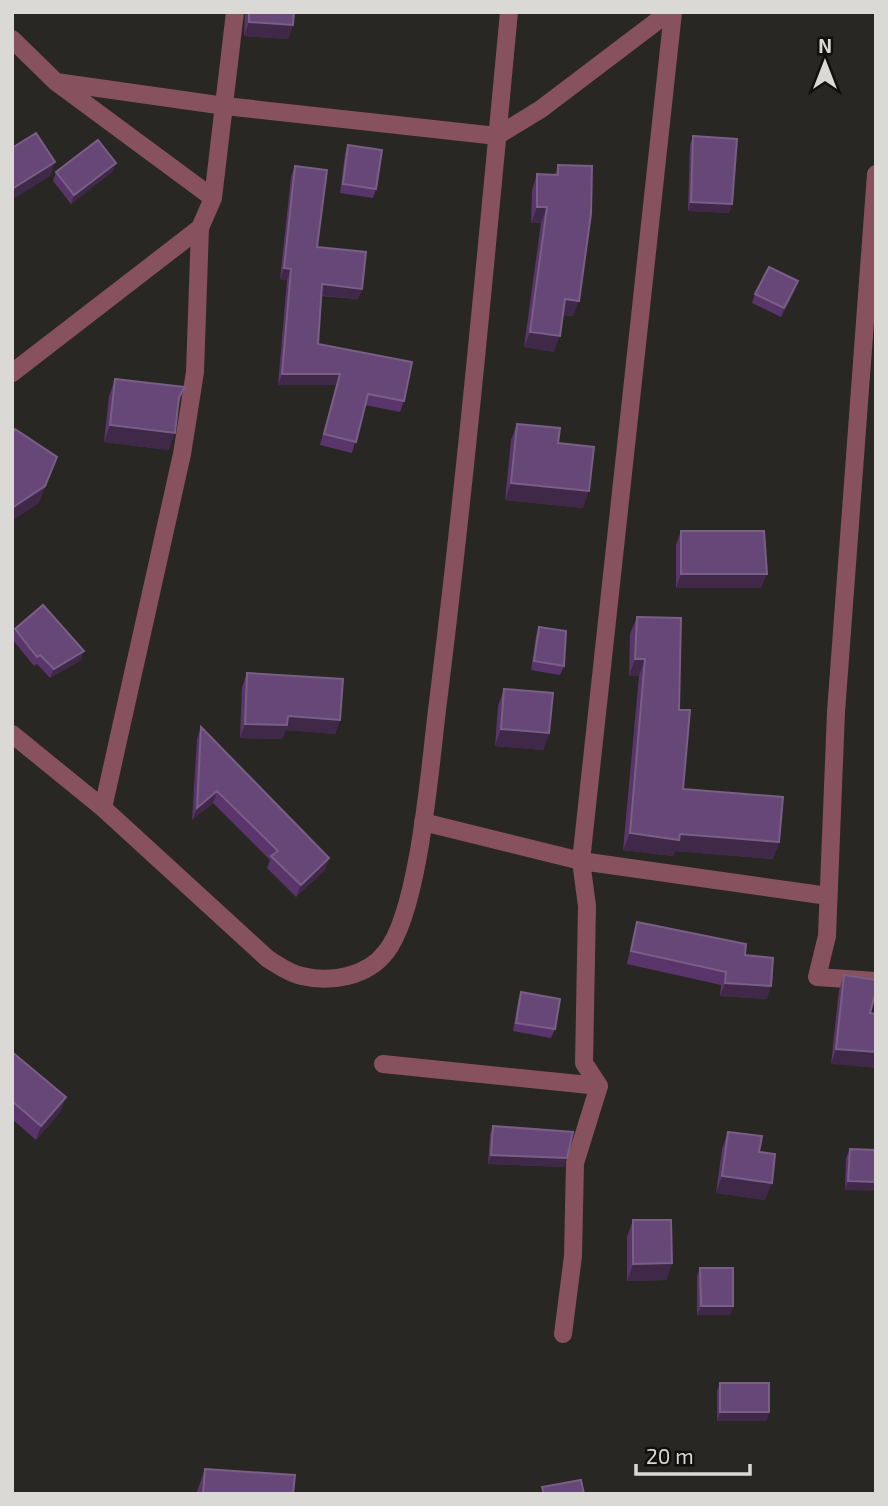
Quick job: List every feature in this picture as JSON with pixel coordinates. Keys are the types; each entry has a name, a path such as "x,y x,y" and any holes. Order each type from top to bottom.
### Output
{"street":[{"path":"103,808 183,454 195,372 200,228 213,198 235,12"},
{"path":"12,734 103,808 268,959 300,976 332,979 359,973 384,955 399,933 423,822 465,488 509,12"},
{"path":"55,82 225,106 497,136 541,109 671,12"},
{"path":"599,1086 584,1063 587,906 581,861 671,12"},
{"path":"12,38 55,82 213,198"},
{"path":"876,174 836,712 827,936 817,977 876,981"},
{"path":"12,373 200,228"},
{"path":"423,822 581,861 828,896"},
{"path":"383,1063 599,1086"},
{"path":"563,1334 573,1256 575,1163 599,1086"}],"building":[{"path":"249,12 294,12 293,25 249,22"},
{"path":"36,133 55,162 12,189 12,148"},
{"path":"693,136 737,139 732,204 691,202"},
{"path":"98,140 116,163 74,195 56,172"},
{"path":"348,145 382,150 376,189 343,184"},
{"path":"558,165 592,166 591,214 579,301 565,299 560,336 530,332 547,207 537,207 537,174 558,175"},
{"path":"295,166 327,170 317,247 366,252 362,289 322,284 318,344 412,362 404,401 368,394 356,442 324,434 340,374 282,374 291,269 284,268"},
{"path":"769,267 798,281 784,308 755,294"},
{"path":"115,379 185,387 179,397 175,433 110,425"},
{"path":"517,424 560,428 558,443 594,447 589,491 511,483"},
{"path":"15,429 57,457 45,486 12,508 12,433"},
{"path":"681,531 764,531 767,574 681,574"},
{"path":"43,605 84,651 54,669 40,655 37,657 15,629"},
{"path":"637,617 681,618 679,710 690,710 683,789 783,797 779,842 680,834 679,840 630,833 645,659 635,659"},
{"path":"539,627 566,631 564,666 534,661"},
{"path":"247,673 343,679 340,720 288,716 287,725 245,724"},
{"path":"504,689 553,693 549,733 501,729"},
{"path":"201,727 329,858 301,885 271,856 278,851 217,791 197,808"},
{"path":"637,922 746,944 745,955 773,958 771,986 725,983 726,972 631,951"},
{"path":"844,975 876,980 870,1013 876,1014 876,1052 836,1049"},
{"path":"521,992 560,999 555,1029 516,1023"},
{"path":"12,1052 66,1097 41,1126 12,1101"},
{"path":"493,1126 573,1132 567,1158 491,1155"},
{"path":"728,1132 762,1136 759,1152 775,1154 772,1183 722,1176"},
{"path":"850,1149 876,1150 876,1182 848,1181"},
{"path":"633,1220 671,1220 672,1263 633,1264"},
{"path":"700,1268 733,1268 733,1306 701,1306"},
{"path":"720,1383 769,1383 769,1412 720,1412"},
{"path":"205,1469 295,1475 293,1494 203,1494"},
{"path":"581,1480 584,1494 544,1494 542,1487"}]}
